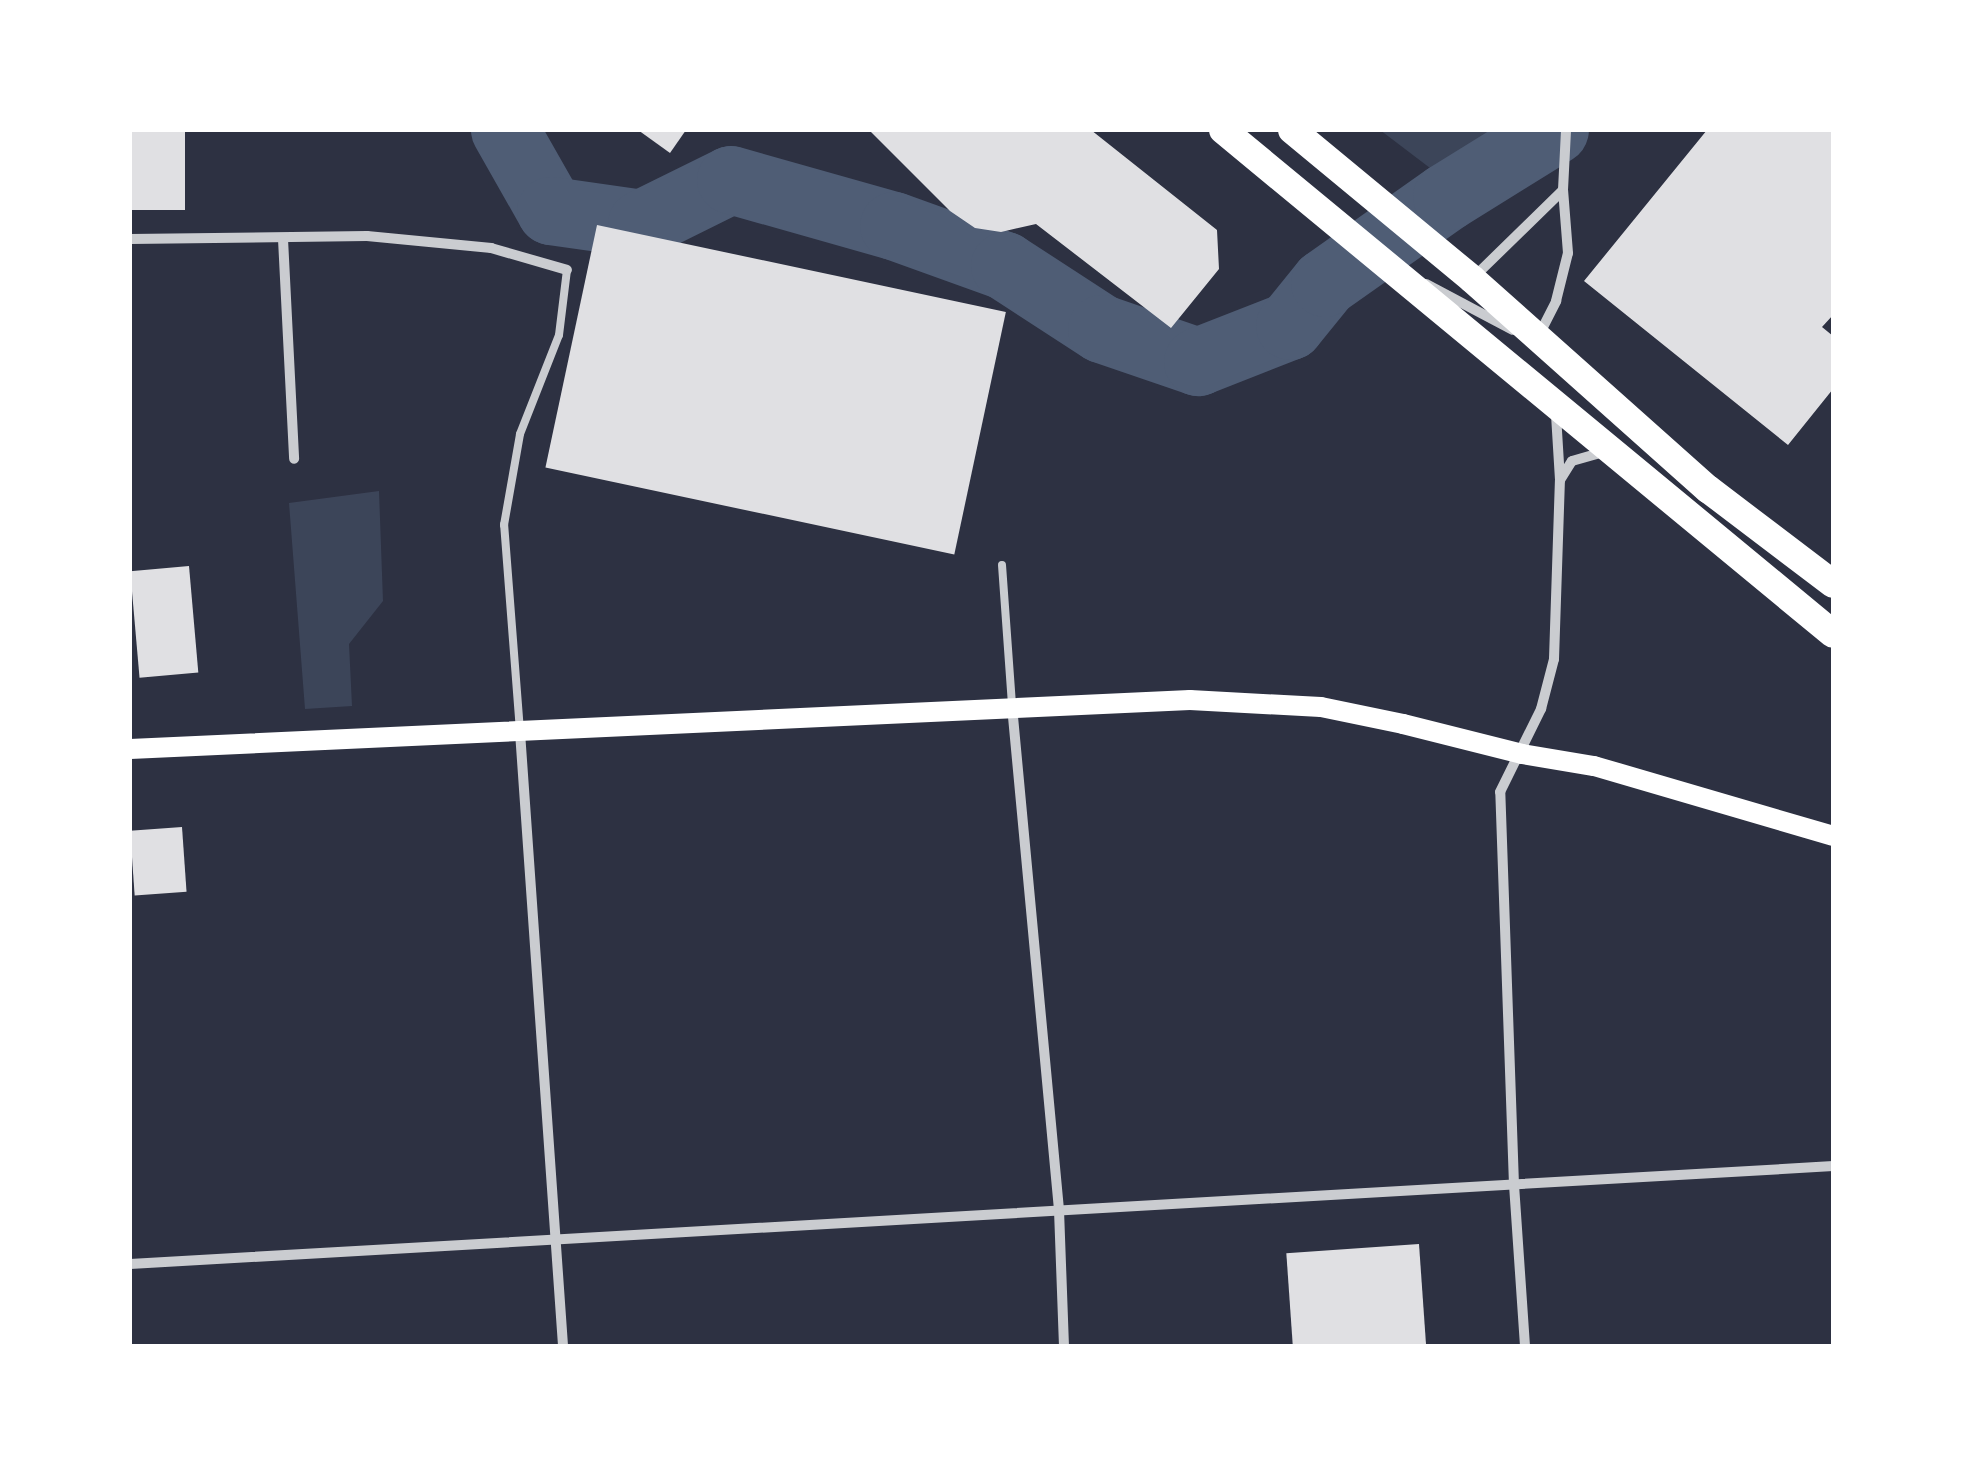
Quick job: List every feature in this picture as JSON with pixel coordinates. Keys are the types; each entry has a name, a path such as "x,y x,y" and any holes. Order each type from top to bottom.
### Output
{"highway":[{"path":"1223,130 1833,634"},
{"path":"1292,130 1472,279 1708,489 1833,584"},
{"path":"1603,441 1620,411"},
{"path":"1603,441 1640,452 1708,489"}],"main road":[{"path":"130,749 1190,700 1320,708 1522,754 1594,766 1833,836"}],"street":[{"path":"1390,268 1537,339 1556,301 1568,253 1562,190 1566,130"},
{"path":"1472,279 1562,190"},
{"path":"130,239 367,236 491,248 567,270"},
{"path":"284,239 294,459"},
{"path":"1526,1346 1514,1186 1500,792 1542,709 1554,659 1560,480 1556,402"},
{"path":"1560,480 1572,461 1603,441"},
{"path":"1012,706 1059,1210 1064,1346"},
{"path":"520,732 563,1346"},
{"path":"130,1264 556,1236 1833,1166"}],"lane":[{"path":"520,732 504,525 520,434 560,334 567,270"},
{"path":"1002,565 1012,706"}],"shaded area":[{"path":"1380,130 1507,130 1430,168"},
{"path":"379,491 383,601 349,644 352,706 305,709 289,503"}],"building":[{"path":"130,130 185,130 185,210 130,210"},
{"path":"638,130 686,130 670,153"},
{"path":"869,130 1091,130 1217,230 1219,269 1171,328 1036,224 1001,232 975,228 950,211"},
{"path":"1707,130 1833,130 1833,315 1822,327 1833,336 1833,389 1788,445 1584,281"},
{"path":"597,225 1006,312 954,554 545,468"},
{"path":"189,566 198,673 140,678 130,571"},
{"path":"182,827 187,892 135,895 130,831"},
{"path":"1419,1244 1426,1346 1293,1346 1286,1253"}],"waterway":[{"path":"505,130 551,211 642,224 731,180 894,226 1005,266 1102,329 1198,362 1290,326 1325,283 1447,197 1555,130"}]}
